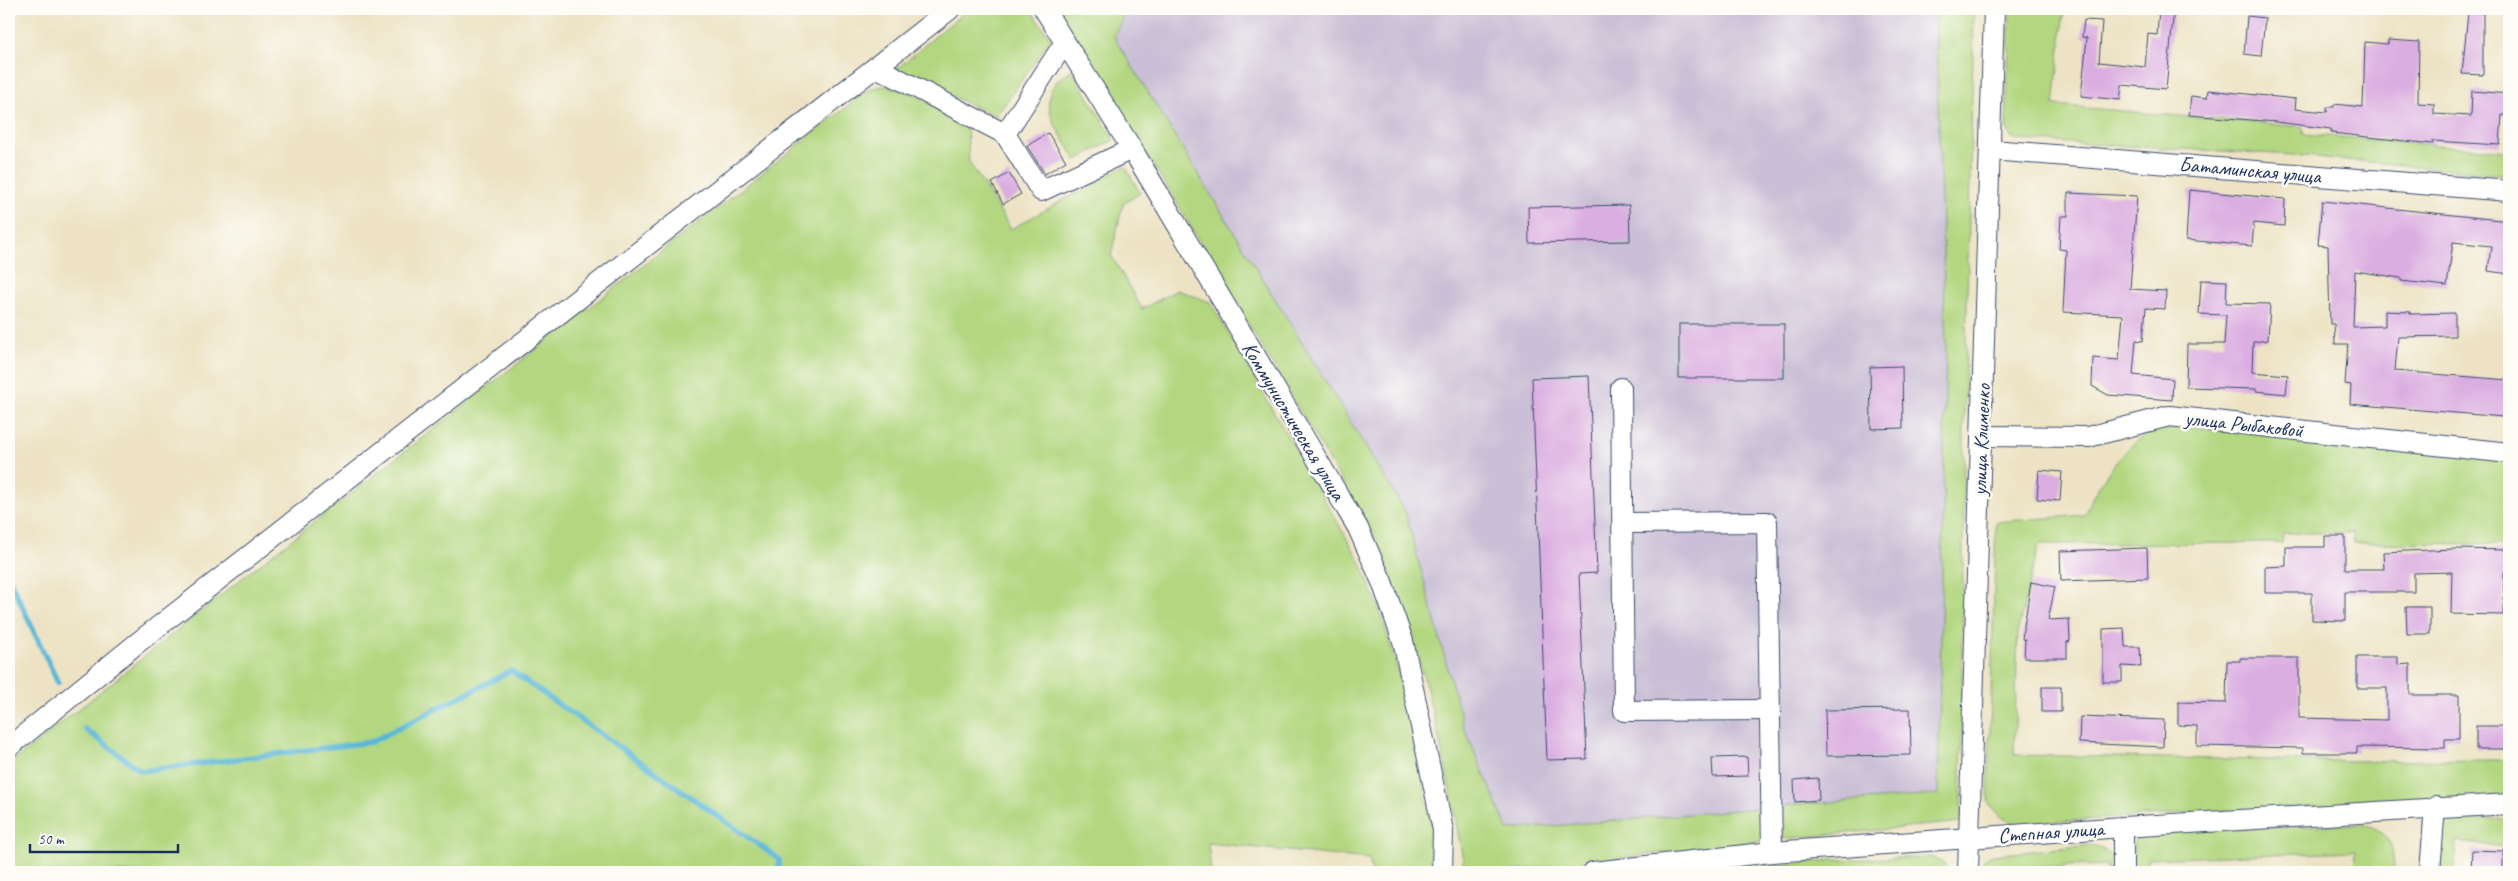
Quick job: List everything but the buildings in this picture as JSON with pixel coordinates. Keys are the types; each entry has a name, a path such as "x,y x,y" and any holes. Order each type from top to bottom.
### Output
{"street":[{"path":"9,747 149,634 950,9"},
{"name":"Коммунистическая улица","path":"1044,9 1132,149 1358,528 1382,582 1403,641 1443,830 1442,872"},
{"name":"улица Клименко","path":"1968,872 1992,150 1994,9"},
{"path":"1005,134 1065,42"},
{"path":"876,67 1005,134 1041,190 1132,149"},
{"name":"Батаминская улица","path":"1992,150 2509,191"},
{"path":"1621,388 1624,711 1769,710"},
{"name":"улица Рыбаковой","path":"1981,436 2088,437 2169,416 2509,453"},
{"path":"1623,523 1767,522 1772,852"},
{"name":"Степная улица","path":"1593,872 1772,852 1968,837 2435,806 2509,804"},
{"path":"2430,872 2435,806"},
{"path":"2123,827 2123,872"}],"shaded area":[{"path":"1126,9 1935,9 1946,345 1938,795 1804,804 1508,830 1463,725 1405,511 1113,37"}],"green space":[{"path":"968,9 1030,9 1051,39 996,116 894,71"},
{"path":"1054,9 1126,9 1114,37 1405,511 1463,725 1508,830 1804,804 1938,795 1946,345 1935,9 1974,9 1964,428 1961,822 1753,842 1504,872 1465,872 1440,743 1419,659 1391,576 1374,536 1174,198"},
{"path":"2010,9 2064,9 2054,105 2303,127 2303,134 2509,151 2509,175 2294,155 2017,140 2010,136 2006,127"},
{"path":"1072,70 1114,140 1076,160 1055,124 1050,112 1049,101 1051,90 1059,80"},
{"path":"883,86 906,91 916,96 967,128 969,162 1011,229 1125,166 1140,193 1123,204 1111,255 1142,309 1177,290 1210,302 1361,563 1381,613 1413,724 1433,836 1429,872 1372,872 1369,859 1208,843 1211,872 9,872 9,765 245,576 870,89"},
{"path":"2191,427 2509,458 2509,544 2354,543 2353,533 2283,533 2282,543 2039,544 2018,630 2014,755 2322,761 2509,760 2509,799 2278,808 2017,824 2008,821 1994,810 1988,802 1996,522 2084,515 2113,466 2134,443 2157,430"},
{"path":"2509,819 2509,847 2456,842 2454,872 2420,872 2423,821"},
{"path":"2360,824 2370,826 2384,834 2391,846 2394,872 2355,872 2356,851 2148,859 2148,872 2133,872 2134,841 2146,832"},
{"path":"2090,845 2101,848 2109,853 2116,866 2116,872 2107,872 2107,865 2015,867 2015,872 1981,872 1984,859 1993,855"},
{"path":"1932,857 1943,863 1951,872 1702,872 1833,860"}],"waterway":[{"path":"9,578 58,683"},
{"path":"85,729 141,771 371,742 511,671 779,859 779,872"}]}
